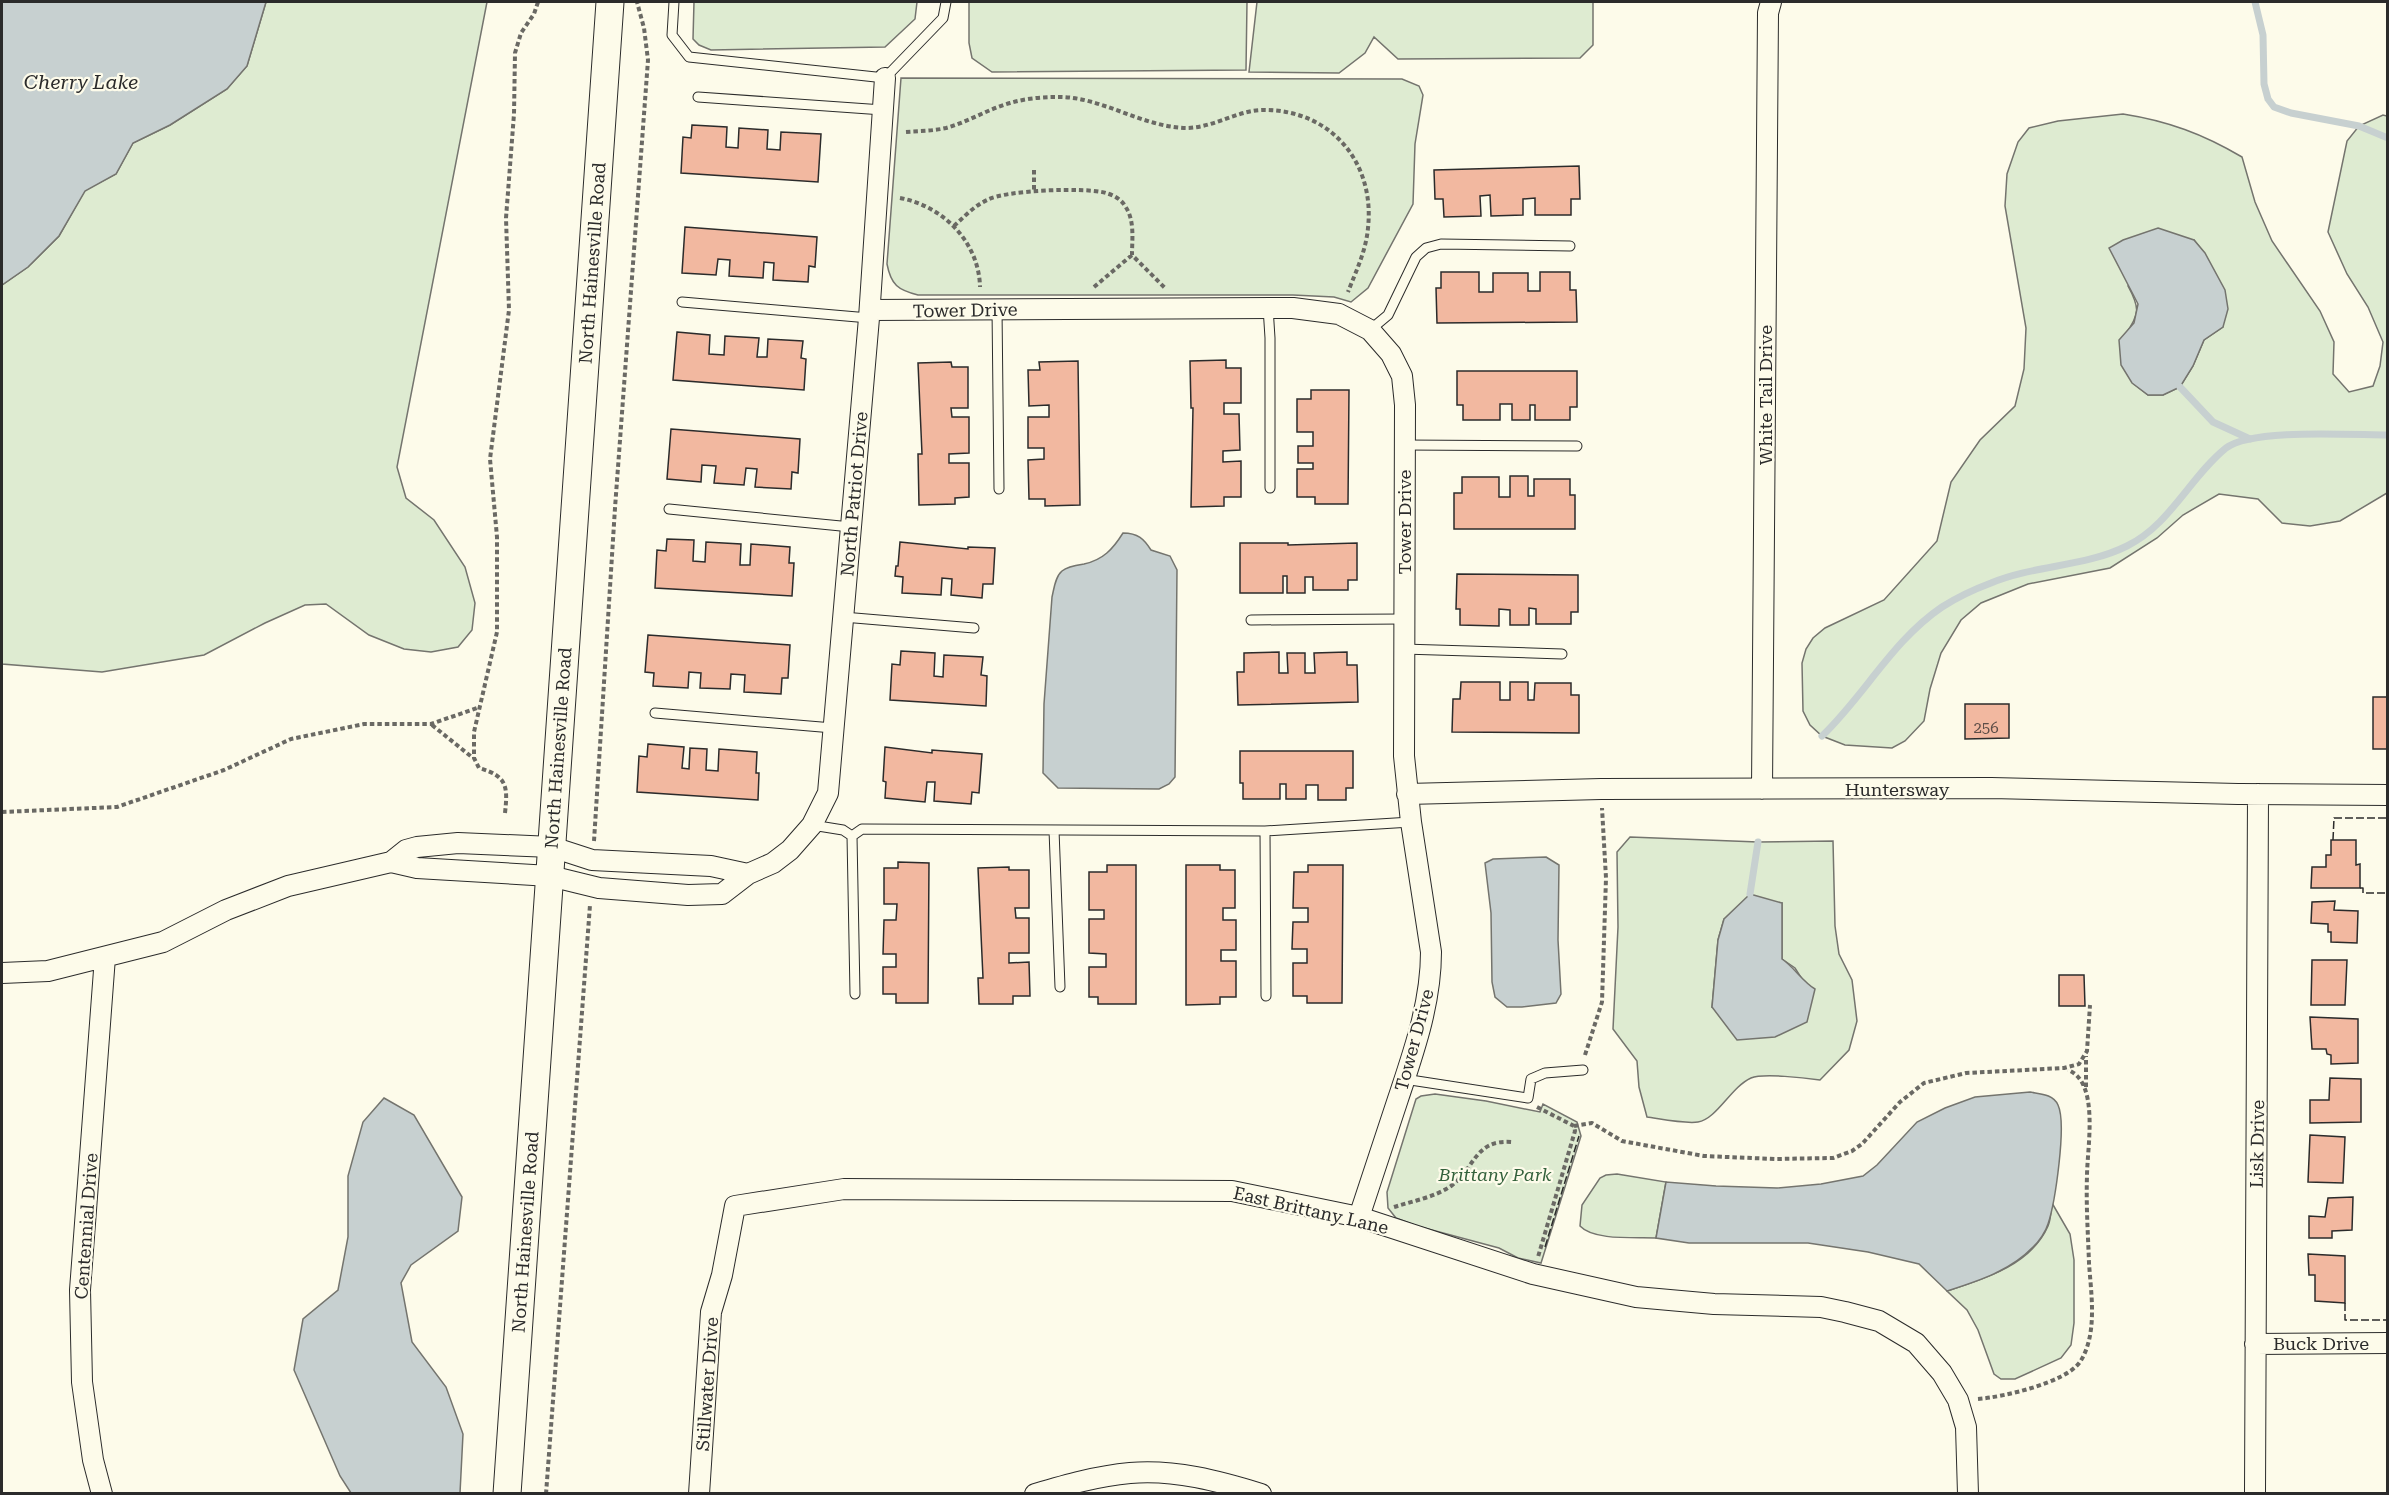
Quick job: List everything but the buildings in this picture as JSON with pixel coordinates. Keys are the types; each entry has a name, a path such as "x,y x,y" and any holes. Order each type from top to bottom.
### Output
{"main road":[{"name":"North Hainesville Road","path":"507,1494 610,2"}],"street":[{"name":"White Tail Drive","path":"1762,789 1768,37 1771,2"},
{"name":"North Patriot Drive","path":"391,862 417,868 550,876 599,888 688,895 722,894 748,874 773,863 790,850 812,825 828,793 869,314 885,78"},
{"name":"Tower Drive","path":"869,314 997,309 1268,307 1339,314 1370,330 1391,354 1402,376 1405,405 1403,649 1407,794 1431,952 1431,977 1425,1013 1359,1217"},
{"name":"Huntersway","path":"1407,794 1601,789 1991,788 2388,795"},
{"name":"Lisk Drive","path":"2254,1494 2258,794"},
{"path":"2,973 48,971 163,942 226,910 288,886 391,862 406,850 435,845 458,843 552,847 592,860 711,866 748,874"},
{"name":"Centennial Drive","path":"102,1494 93,1460 82,1382 80,1290 105,957"},
{"name":"East Brittany Lane","path":"735,1206 844,1190 1232,1191 1359,1217 1533,1274 1636,1297 1714,1304 1821,1307 1845,1312 1879,1321 1916,1343 1942,1373 1958,1400 1966,1427 1968,1494"},
{"name":"Stillwater Drive","path":"699,1494 711,1312 722,1275 735,1206"},
{"name":"Buck Drive","path":"2255,1344 2388,1343"},
{"path":"1035,1494 1081,1481 1130,1473 1169,1473 1218,1481 1261,1494"}],"lane":[{"path":"674,2 672,35 689,57 885,78 943,18 946,2"},
{"path":"698,97 883,110"},
{"path":"1370,330 1388,315 1416,257 1426,248 1441,244 1570,246"},
{"path":"682,302 869,314"},
{"path":"1268,307 1270,488"},
{"path":"997,309 999,489"},
{"path":"1404,446 1577,446"},
{"path":"669,509 851,526"},
{"path":"843,617 974,628"},
{"path":"1251,621 1403,619"},
{"path":"1403,649 1562,654"},
{"path":"655,713 833,728"},
{"path":"852,836 862,829 1265,831 1411,822"},
{"path":"812,825 843,831 852,836"},
{"path":"1054,830 1060,987"},
{"path":"1265,831 1266,996"},
{"path":"852,836 855,994"},
{"path":"1404,1079 1528,1098 1531,1079 1545,1073 1583,1070"}],"path":[{"path":"474,758 474,732 478,708 496,632 496,537 490,459 509,310 506,218 514,114 515,53 521,33 534,14 538,2"},
{"path":"592,860 648,60 644,28 637,2"},
{"path":"906,132 946,128 1008,103 1057,97 1113,108 1155,124 1172,127 1205,126 1265,110 1308,119 1326,128 1352,152 1365,184 1369,207 1364,252 1347,292"},
{"path":"1034,170 1034,191"},
{"path":"954,226 987,199 1005,193 1095,191 1117,198 1124,204 1131,219 1132,255 1165,288"},
{"path":"900,198 917,201 932,208 954,226 978,267 980,287"},
{"path":"1094,287 1132,255"},
{"path":"2,812 117,807 224,771 291,739 364,724 431,724 478,708"},
{"path":"431,724 474,758 479,768 491,771 502,779 508,790 505,813"},
{"path":"1583,1070 1587,1048 1602,1002 1606,878 1601,789"},
{"path":"546,1494 591,885"},
{"path":"2086,1091 2090,1005"},
{"path":"1528,1098 1536,1107 1574,1125 1592,1123 1622,1141 1704,1155 1775,1159 1833,1158 1852,1151 1862,1144 1900,1102 1924,1083 1966,1073 2064,1068 2079,1064 2087,1050"},
{"path":"1958,1400 2009,1396 2040,1385 2065,1374 2079,1363 2087,1345 2092,1302 2087,1176 2089,1101 2078,1076 2064,1068"},
{"path":"1533,1274 1572,1143 1574,1125"},
{"path":"1359,1217 1442,1191 1453,1185 1486,1146 1500,1141 1512,1142"}],"green space":[{"path":"266,2 487,2 397,467 406,498 434,520 465,567 475,603 472,630 458,647 431,652 404,649 369,635 326,604 305,605 204,655 102,672 2,664 2,285 28,267 59,236 85,190 116,174 133,143 170,125 227,89 247,66"},
{"path":"694,2 917,2 915,19 885,47 711,50 699,45 693,39"},
{"path":"969,2 1247,2 1246,70 992,72 972,58 969,43"},
{"path":"1257,2 1593,2 1593,45 1580,58 1398,59 1374,37 1365,53 1339,73 1249,72"},
{"path":"901,78 1402,79 1419,86 1423,95 1415,144 1413,204 1368,288 1351,302 1334,297 1293,295 918,295 896,286 887,264"},
{"path":"2123,114 2139,117 2185,130 2242,157 2255,202 2272,241 2320,311 2334,342 2333,374 2349,392 2373,386 2380,366 2383,342 2368,307 2347,274 2328,232 2347,141 2359,126 2383,115 2387,116 2387,493 2340,521 2310,526 2282,523 2258,499 2219,494 2183,515 2157,538 2110,568 2028,584 1981,603 1961,620 1941,653 1930,689 1924,721 1905,741 1892,748 1845,745 1822,736 1810,725 1803,711 1802,663 1806,649 1813,638 1825,628 1884,600 1937,541 1951,482 1980,440 2015,406 2024,369 2026,328 2005,206 2007,174 2018,142 2029,128 2058,121","holes":["2194,240 2211,270 2223,327 2204,340 2193,366 2180,387 2163,395 2148,395 2133,383 2125,335 2137,311 2135,300 2128,286"]},
{"path":"1630,837 1758,842 1833,841 1835,926 1839,954 1852,980 1857,1021 1849,1050 1820,1080 1785,1076 1751,1078 1737,1088 1705,1120 1687,1122 1647,1117 1639,1087 1637,1061 1613,1029 1618,927 1617,852","holes":["1782,903 1782,959 1795,968 1804,982 1712,1007 1718,940 1724,919"]},
{"name":"Brittany Park","path":"1435,1094 1540,1112 1543,1104 1577,1122 1581,1136 1541,1263 1518,1258 1499,1248 1417,1226 1396,1218 1388,1208 1387,1192 1416,1099"},
{"path":"1617,1174 1666,1182 1656,1238 1605,1236 1586,1231 1580,1226 1582,1205 1600,1178"},
{"path":"2052,1203 2070,1234 2074,1260 2074,1323 2071,1345 2061,1358 2015,1379 2001,1379 1994,1374 1978,1330 1967,1310 1947,1291 2005,1269 2030,1251 2048,1226"}],"water":[{"name":"Cherry Lake","path":"2,2 266,2 247,66 227,89 170,125 133,143 116,174 85,191 59,236 28,267 2,285"},
{"path":"2158,228 2194,240 2205,253 2225,290 2228,309 2223,327 2204,340 2193,366 2180,387 2163,395 2148,395 2132,383 2121,365 2119,340 2134,323 2138,304 2109,248 2123,240"},
{"path":"1123,533 1137,535 1151,550 1170,556 1177,570 1175,777 1169,784 1159,789 1058,788 1043,773 1044,704 1054,587 1062,571 1102,557"},
{"path":"1546,857 1559,865 1558,940 1561,994 1556,1003 1507,1007 1495,997 1492,982 1491,913 1485,863 1493,859"},
{"path":"1750,894 1782,903 1782,959 1815,989 1807,1022 1775,1037 1737,1040 1712,1007 1718,940 1724,919"},
{"path":"2030,1092 2046,1095 2056,1101 2060,1115 2061,1145 2051,1214 2046,1230 2035,1245 2014,1263 1982,1279 1947,1291 1919,1264 1868,1252 1808,1243 1689,1243 1656,1238 1666,1182 1777,1188 1821,1184 1863,1176 1877,1165 1917,1122 1975,1097"},
{"path":"384,1098 414,1115 462,1197 458,1231 411,1265 401,1283 412,1342 446,1387 463,1434 460,1493 351,1493 340,1476 294,1370 303,1319 338,1290 348,1237 348,1176 363,1122"}],"waterway":[{"path":"2255,2 2263,35 2264,84 2268,99 2274,107 2291,113 2359,126 2388,138"},
{"path":"2180,387 2213,422 2250,439"},
{"path":"1822,736 1852,704 1908,635 1942,607 1972,591 2007,577 2094,558 2127,546 2156,526 2201,473 2226,448 2239,442 2279,435 2388,435"},
{"path":"1750,894 1758,842"}],"fence":[{"path":"2333,840 2334,818 2388,818"},
{"path":"2360,888 2363,888 2363,893 2388,893"},
{"path":"1545,1247 1579,1136"},
{"path":"2345,1303 2345,1320 2388,1320"}]}
